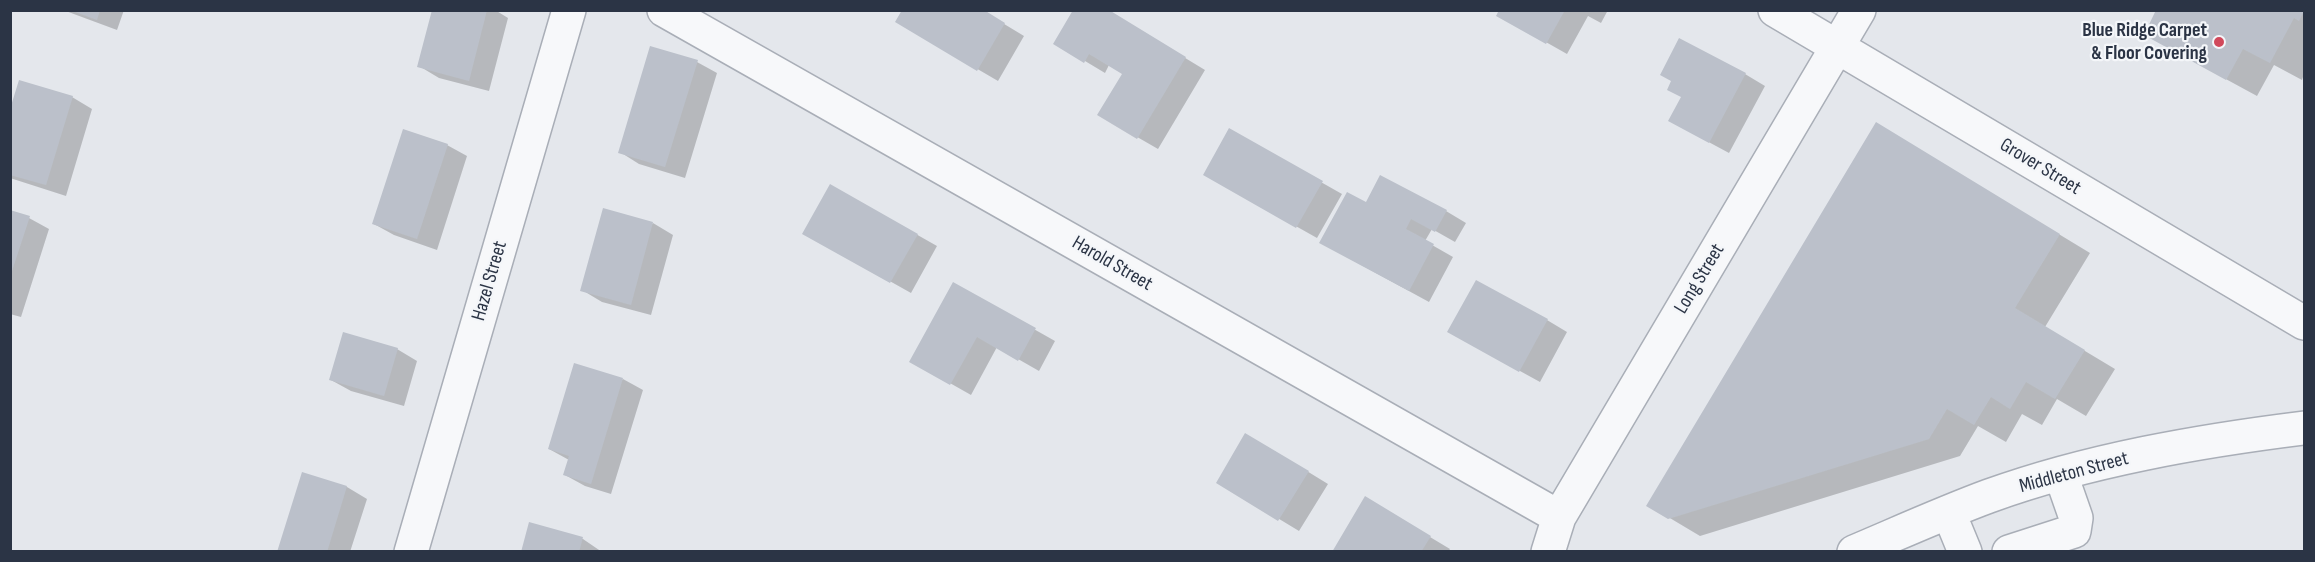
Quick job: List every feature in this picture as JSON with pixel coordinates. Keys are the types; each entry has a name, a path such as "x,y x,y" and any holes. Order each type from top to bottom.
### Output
{"street":[{"name":"Hazel Street","path":"411,552 569,10"},
{"name":"Harold Street","path":"664,10 1559,517"},
{"name":"Grover Street","path":"1775,10 2304,323"},
{"name":"Long Street","path":"1548,552 1559,517 1859,10"},
{"name":"Middleton Street","path":"1854,552 1990,496 2100,464 2219,438 2304,428"},
{"path":"2008,552 2074,531 2076,518 2061,475"},
{"path":"1949,513 1965,552"}],"building":[{"path":"70,10 100,10 97,20"},
{"path":"432,10 487,10 469,81 417,67"},
{"path":"902,10 984,10 1005,23 977,71 895,22"},
{"path":"1073,10 1109,10 1186,57 1137,139 1097,115 1122,74 1089,54 1084,63 1053,44"},
{"path":"1499,10 1565,10 1546,44 1496,16"},
{"name":"Blue Ridge Carpet & Floor Covering","path":"2156,10 2304,11 2299,21 2294,18 2270,63 2243,49 2226,80 2144,35"},
{"path":"1679,38 1746,73 1709,143 1668,121 1681,97 1667,90 1671,81 1660,75"},
{"path":"650,46 698,60 665,167 618,153"},
{"path":"19,80 73,96 46,185 10,175 10,109"},
{"path":"1876,122 2060,234 2015,308 2085,350 2055,399 2026,382 2010,409 1991,397 1974,425 1947,409 1929,439 1668,519 1646,506"},
{"path":"1229,128 1323,181 1296,228 1203,175"},
{"path":"403,129 448,144 417,239 372,224"},
{"path":"1380,175 1447,210 1435,232 1411,219 1406,229 1434,244 1409,291 1319,243 1347,192 1366,202"},
{"path":"830,184 918,234 890,283 802,234"},
{"path":"603,208 653,222 631,305 580,291"},
{"path":"10,210 30,216 11,274 10,274"},
{"path":"1476,280 1548,319 1519,372 1447,332"},
{"path":"953,282 1036,328 1018,361 977,337 950,385 909,362"},
{"path":"343,332 398,348 384,396 329,380"},
{"path":"574,363 623,378 591,484 563,475 569,456 548,449"},
{"path":"1245,433 1309,471 1278,521 1216,483"},
{"path":"302,472 347,486 327,552 277,552"},
{"path":"1365,496 1431,536 1421,552 1332,552"},
{"path":"529,522 583,537 579,552 521,552"}],"place":[{"name":"Blue Ridge Carpet & Floor Covering","path":"2219,42"}]}
